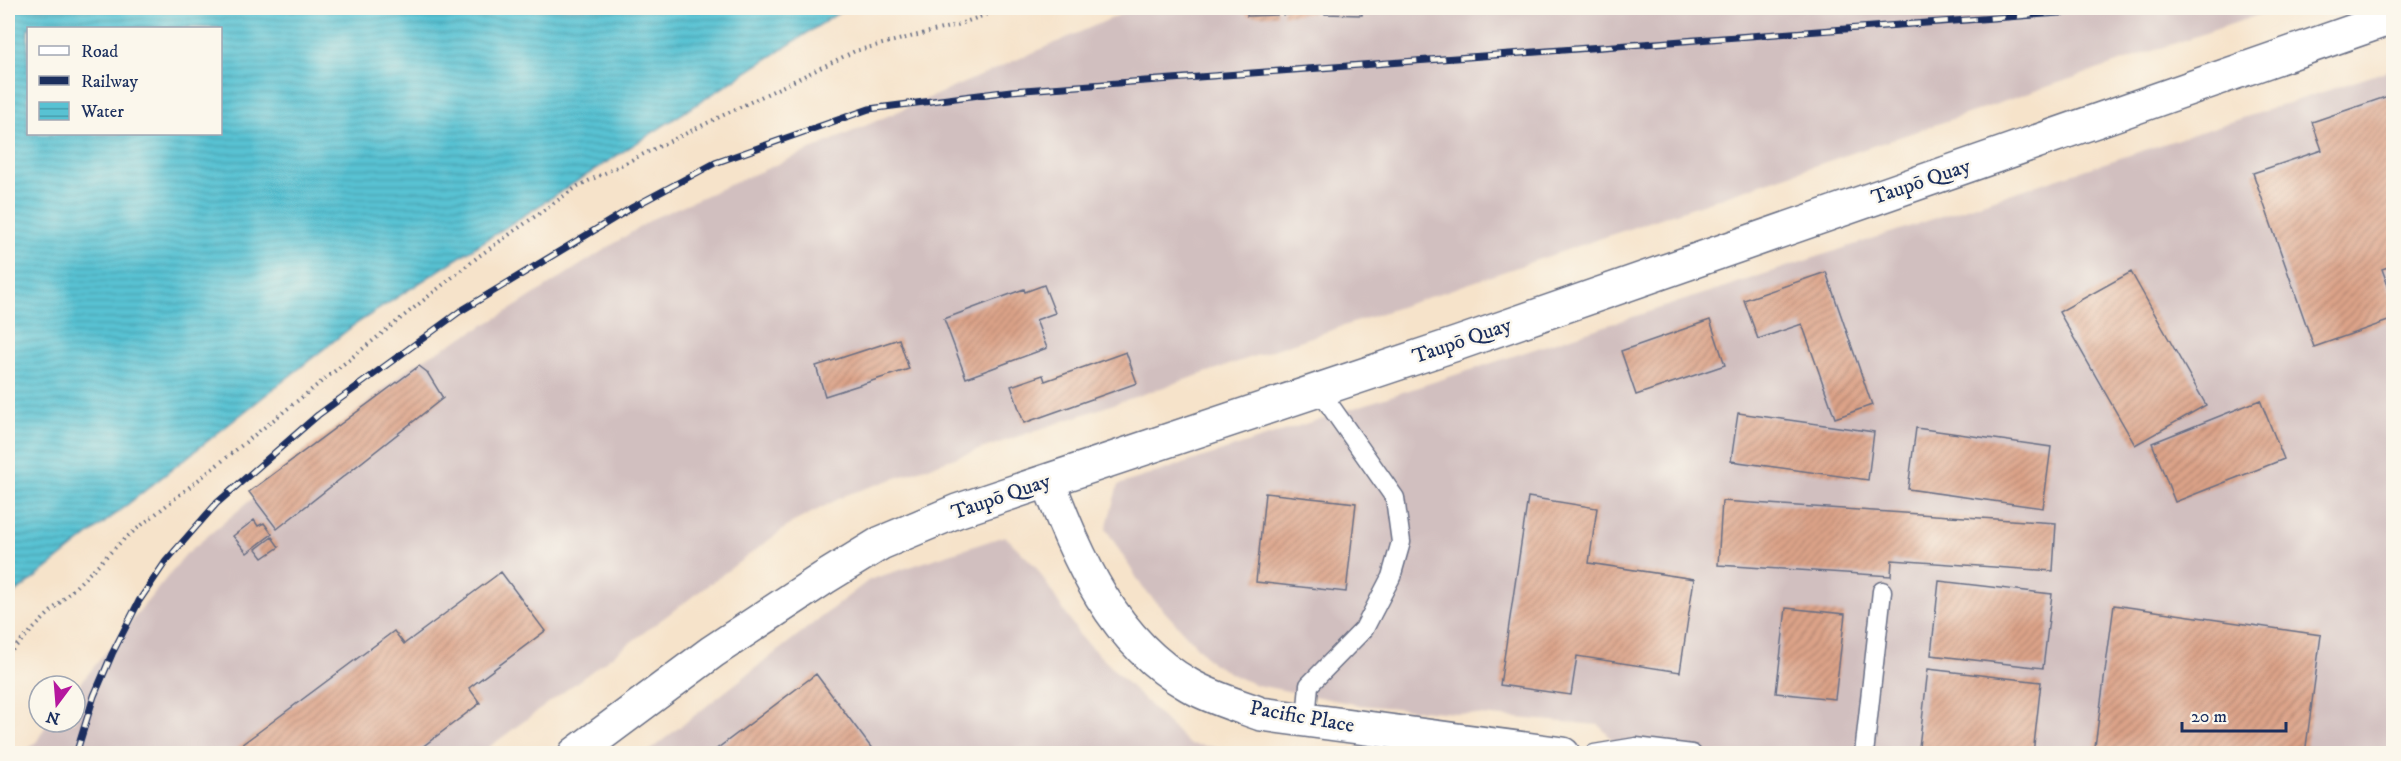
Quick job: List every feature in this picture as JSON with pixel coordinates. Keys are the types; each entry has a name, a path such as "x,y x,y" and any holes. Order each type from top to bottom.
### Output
{"street":[{"name":"Taupō Quay","path":"575,753 712,652 881,543 957,511 1319,390 2394,17"},
{"name":"Pacific Place","path":"1048,481 1087,574 1132,641 1161,667 1210,695 1261,714 1563,753"}],"lane":[{"path":"1306,720 1309,685 1364,629 1390,577 1401,542 1395,498 1319,390"},
{"path":"1864,753 1881,591"},
{"path":"1594,753 1636,747 1692,753"}],"path":[{"path":"8,654 123,540 479,256 578,186 855,51 957,25 1005,8"}],"shaded area":[{"path":"1135,8 2279,8 846,495 792,523 481,753 22,754 37,741 41,734 87,734 87,675 186,554 410,367 502,315 654,218"},
{"path":"2393,69 2393,753 1624,753 1599,725 1359,705 1257,685 1237,677 1212,663 1143,588 1106,529 1118,485"},
{"path":"1005,536 1036,567 1080,636 1189,744 1262,753 645,754 869,580"}],"water":[{"path":"8,8 846,8 354,325 8,599"}],"building":[{"path":"1247,8 1277,8 1277,15 1247,16"},
{"path":"1283,8 1313,8 1313,13 1283,15"},
{"path":"1325,8 1362,8 1362,15 1325,14"},
{"path":"2394,94 2394,265 2382,269 2394,302 2394,319 2314,347 2253,173 2322,150 2312,122"},
{"path":"1826,272 1872,405 1835,418 1802,324 1758,339 1744,300"},
{"path":"2131,272 2206,405 2135,445 2059,312"},
{"path":"1044,285 1055,313 1036,320 1047,348 966,378 944,319 1024,289 1025,292"},
{"path":"1710,320 1725,365 1636,395 1621,351"},
{"path":"899,339 909,369 825,396 816,366"},
{"path":"1126,352 1137,383 1024,423 1011,386 1043,375 1045,381"},
{"path":"419,366 427,372 443,398 277,529 249,492"},
{"path":"2260,400 2284,459 2175,502 2152,443"},
{"path":"1738,413 1874,432 1868,480 1731,461"},
{"path":"1916,428 2051,447 2043,508 1908,489"},
{"path":"1265,493 1356,503 1346,592 1256,582"},
{"path":"1528,497 1597,508 1589,563 1694,579 1680,672 1577,656 1571,695 1500,685"},
{"path":"1722,501 2056,523 2053,571 1892,560 1891,576 1718,565"},
{"path":"254,520 258,526 264,523 272,534 247,553 233,536"},
{"path":"272,537 279,547 263,558 256,549"},
{"path":"501,572 545,631 469,688 480,703 413,754 229,754 394,631 404,644"},
{"path":"1939,581 2052,594 2043,668 1931,655"},
{"path":"2114,605 2321,635 2305,754 2094,754"},
{"path":"1786,608 1845,614 1835,699 1776,693"},
{"path":"1928,669 2041,682 2033,754 1972,754 1919,747"},
{"path":"816,674 876,754 710,754"}],"railway":[{"path":"76,754 94,696 139,601 166,561 217,503 318,415 459,312 633,207 715,163 869,109 1011,91 2127,8"}]}
